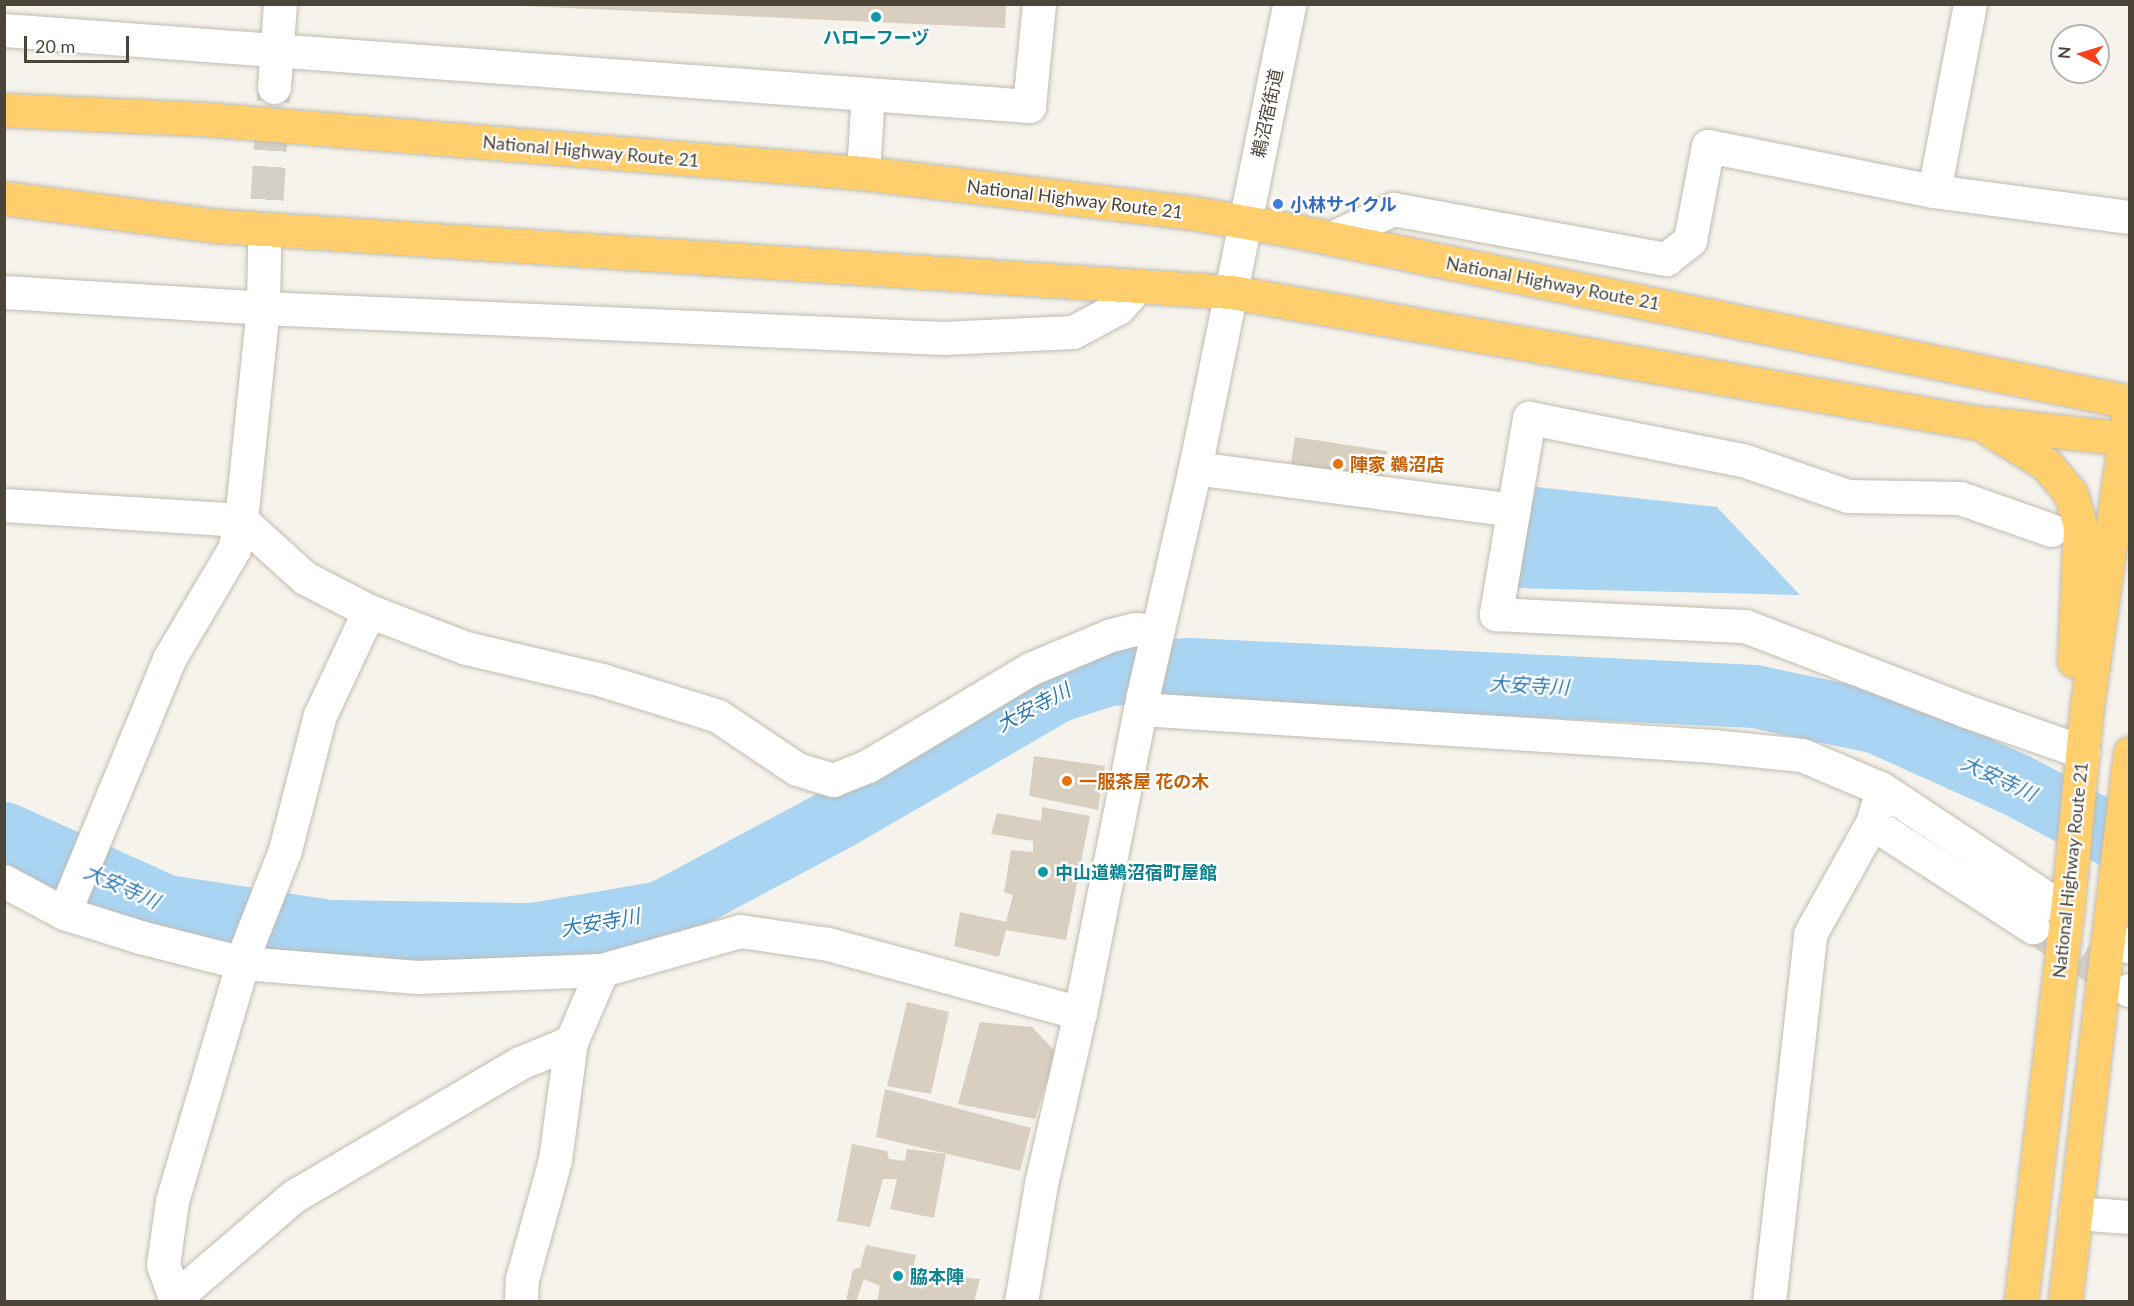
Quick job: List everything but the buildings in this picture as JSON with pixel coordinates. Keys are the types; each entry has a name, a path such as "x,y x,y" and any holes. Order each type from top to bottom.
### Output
{"highway":[{"name":"National Highway Route 21","path":"4,110 203,119 863,173 1246,222 2130,402"},
{"name":"National Highway Route 21","path":"4,198 218,226 1231,292 1973,422 2128,430 2087,706 2069,897 2021,1302"},
{"path":"1973,422 2046,464 2071,494 2080,525 2074,664 2087,706"},
{"path":"2065,1302 2075,1213 2117,930 2128,770"}],"street":[{"path":"274,87 280,4"},
{"path":"4,30 1029,106 1039,4"},
{"name":"鵜沼宿街道","path":"1021,1302 1041,1184 1080,1014 1142,702 1195,468 1289,4"},
{"path":"1934,191 1970,4"},
{"path":"863,173 868,94"},
{"path":"1332,238 1393,209 1665,259 1690,240 1708,146 1934,191 2130,217"},
{"path":"66,904 164,670 234,549 241,520 263,308 264,248"},
{"path":"4,292 263,308 943,338 1073,332 1118,308 1137,287"},
{"path":"2051,530 1960,498 1848,496 1742,460 1529,418 1496,614 1745,626 1965,711 2081,764"},
{"path":"1195,468 1513,510"},
{"path":"4,505 241,520 305,578 369,611 466,648 602,680 718,716 797,769 833,780 868,766 1030,669 1111,635 1135,629 1156,637"},
{"path":"369,611 320,715 270,896 245,955 172,1201 163,1265 176,1299 294,1196 520,1063 571,1042"},
{"path":"1142,702 1713,746 1802,755 1882,789 2069,897"},
{"path":"1769,1302 1810,934 1872,823 1882,789"},
{"path":"1872,823 2033,927"},
{"path":"4,881 66,904 140,938 245,955 417,976 602,970 740,931 828,944 1080,1014"},
{"path":"520,1302 522,1279 555,1160 571,1042 602,970"},
{"path":"2075,1213 2130,1217"}],"water":[{"path":"1527,486 1717,507 1800,595 1516,588"}],"waterway":[{"name":"大安寺川","path":"4,833 166,906 330,931 532,934 661,912 839,817 1056,691 1108,674 1189,669 1754,696 1877,722 2015,784 2130,845"}],"tunnel":[{"path":"264,248 274,87"},
{"path":"2040,931 2125,987"}],"place":[{"name":"ハローフーヅ","path":"876,17"},
{"name":"小林サイクル","path":"1278,204"},
{"name":"陣家 鵜沼店","path":"1338,464"},
{"name":"一服茶屋 花の木","path":"1067,781"},
{"name":"中山道鵜沼宿町屋館","path":"1043,872"},
{"name":"脇本陣","path":"898,1276"}]}
